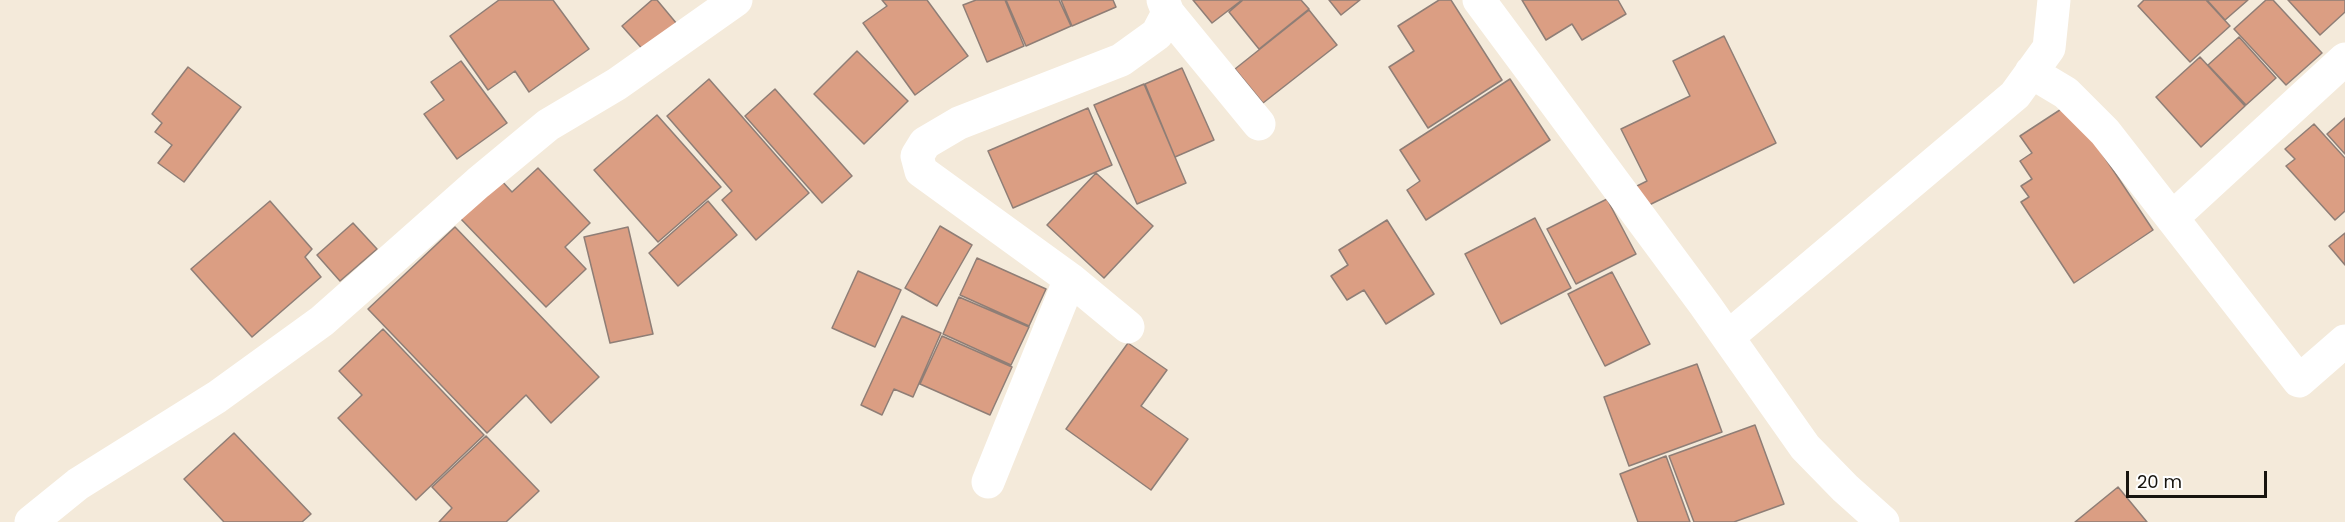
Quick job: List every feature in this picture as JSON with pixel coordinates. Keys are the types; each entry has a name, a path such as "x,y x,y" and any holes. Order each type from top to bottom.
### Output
{"street":[{"path":"31,522 78,484 217,397 322,321 478,183 548,125 617,84 736,0"},
{"path":"1479,0 1728,337 1805,447 1845,488 1883,522"},
{"path":"1728,337 2015,94 2049,48 2054,0"},
{"path":"1166,7 1259,124"},
{"path":"1128,327 1070,279 928,177 921,171 917,156 925,143 959,123 1121,60 1157,34 1166,7"},
{"path":"2172,218 2345,59"},
{"path":"2031,72 2066,93 2105,132 2299,381 2345,341"},
{"path":"988,482 1070,279"}],"building":[{"path":"499,0 553,0 589,49 529,92 515,71 488,90 450,36"},
{"path":"652,0 657,0 677,24 645,52 622,26"},
{"path":"882,0 927,0 968,56 915,95 863,23 887,6"},
{"path":"976,0 1005,0 1024,46 987,62 963,5"},
{"path":"1006,0 1059,0 1071,26 1026,46"},
{"path":"1061,0 1113,0 1116,7 1072,26"},
{"path":"1193,0 1242,0 1212,23"},
{"path":"1243,0 1301,0 1309,9 1259,49 1229,12"},
{"path":"1329,0 1360,0 1341,15"},
{"path":"1439,0 1451,0 1502,80 1428,128 1389,67 1414,51 1398,26"},
{"path":"1522,0 1618,0 1626,14 1582,40 1572,24 1546,40"},
{"path":"2144,0 2206,0 2230,26 2190,62 2138,6"},
{"path":"2207,0 2248,0 2225,20"},
{"path":"2266,0 2273,0 2322,53 2286,85 2234,29"},
{"path":"2288,0 2345,0 2345,12 2320,35"},
{"path":"1309,10 1337,45 1263,103 1235,69"},
{"path":"1724,36 1776,143 1643,208 1633,188 1647,181 1621,129 1690,96 1673,61"},
{"path":"2239,37 2276,78 2246,105 2208,65"},
{"path":"857,51 908,101 864,144 814,94"},
{"path":"2200,57 2245,106 2201,147 2156,97"},
{"path":"461,61 507,123 457,159 424,114 444,100 431,82"},
{"path":"188,67 241,107 184,182 158,163 172,145 155,132 162,123 152,114"},
{"path":"1182,68 1214,140 1175,157 1145,84"},
{"path":"709,79 809,193 756,240 722,200 732,191 667,116"},
{"path":"1510,79 1550,140 1426,220 1407,190 1420,181 1400,150"},
{"path":"1144,84 1186,183 1137,204 1094,105"},
{"path":"775,89 852,176 822,203 745,116"},
{"path":"2069,104 2153,230 2074,283 2021,202 2029,197 2021,186 2032,179 2020,161 2032,153 2020,136"},
{"path":"1088,108 1112,165 1013,208 988,151"},
{"path":"657,115 721,187 658,242 594,170"},
{"path":"2345,118 2345,154 2327,134"},
{"path":"2314,124 2345,158 2345,211 2335,220 2286,166 2295,159 2285,149"},
{"path":"538,168 590,223 565,247 586,269 546,307 459,217 499,178 512,192"},
{"path":"1096,173 1153,226 1104,278 1047,225"},
{"path":"1607,199 1636,254 1576,284 1547,229"},
{"path":"270,201 312,249 305,257 321,277 252,337 191,269"},
{"path":"708,201 737,235 678,286 649,253"},
{"path":"1535,218 1571,288 1501,324 1465,254"},
{"path":"1387,220 1434,294 1386,324 1364,290 1347,300 1331,276 1348,265 1339,250"},
{"path":"353,223 377,249 340,281 317,255"},
{"path":"940,226 972,245 937,306 905,288"},
{"path":"455,227 599,377 551,423 526,395 487,433 368,309"},
{"path":"628,227 653,334 610,343 584,237"},
{"path":"2345,233 2345,265 2329,246"},
{"path":"977,258 1046,289 1029,326 960,295"},
{"path":"858,271 901,290 875,347 832,328"},
{"path":"1612,272 1650,344 1605,366 1568,294"},
{"path":"959,297 1029,327 1011,365 943,334"},
{"path":"902,316 941,333 913,397 894,389 882,415 861,405"},
{"path":"383,329 484,435 416,500 338,418 362,395 339,371"},
{"path":"942,336 1012,367 990,415 920,384"},
{"path":"1128,343 1167,370 1141,406 1188,439 1151,490 1066,429"},
{"path":"1697,364 1722,432 1629,466 1604,397"},
{"path":"1755,425 1784,504 1734,522 1694,522 1669,456"},
{"path":"234,433 311,514 302,522 224,522 184,479"},
{"path":"486,436 539,491 506,522 439,522 452,508 432,487"},
{"path":"1666,456 1690,522 1638,522 1620,474"},
{"path":"2118,487 2147,522 2075,522"}]}
